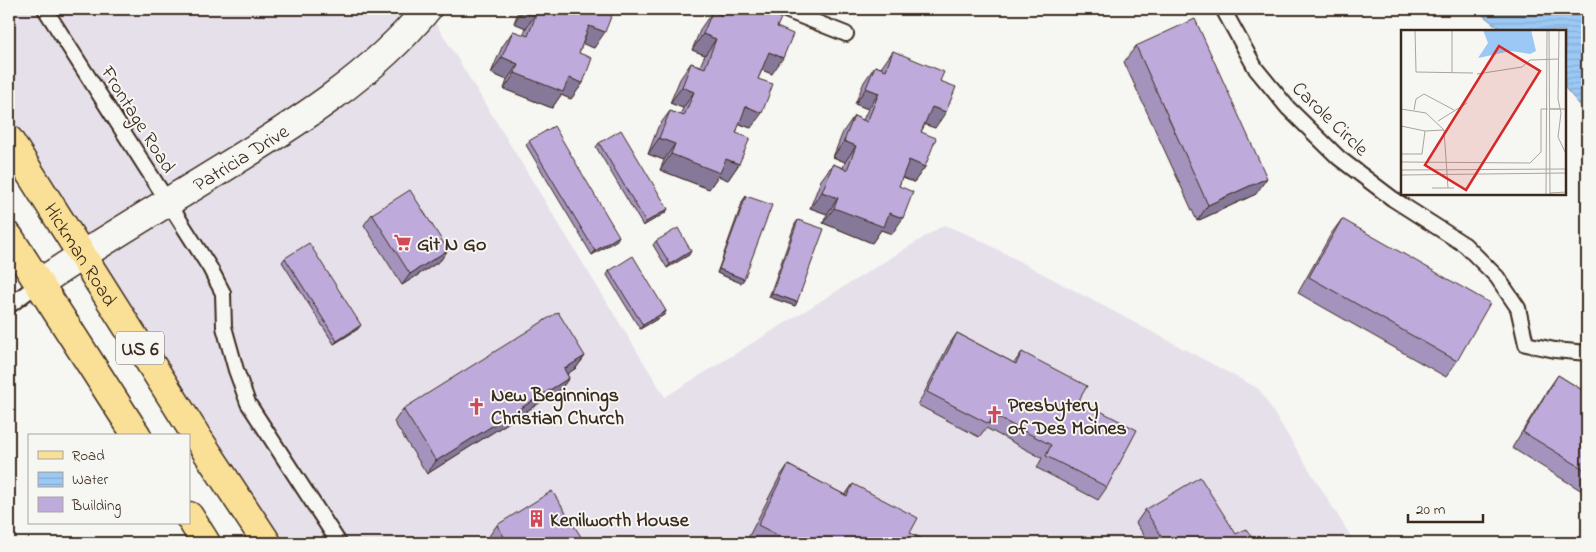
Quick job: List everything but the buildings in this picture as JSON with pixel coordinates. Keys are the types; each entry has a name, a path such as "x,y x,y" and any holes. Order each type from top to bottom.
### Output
{"main road":[{"name":"Hickman Road","path":"9,140 267,543"},
{"name":"US 6","path":"9,237 135,434"},
{"path":"190,518 206,543"}],"street":[{"name":"Patricia Drive","path":"38,284 81,255 168,203 337,95 376,62 413,26 427,9"}],"lane":[{"name":"Frontage Road","path":"45,9 210,268 223,293 224,326 236,370 248,403 339,543"},
{"path":"783,9 846,34"},
{"name":"Carole Circle","path":"1223,9 1256,69 1294,114 1339,158 1393,199 1465,245 1497,277 1518,308 1526,344 1555,350 1587,353"},
{"path":"9,306 38,284"}],"shaded area":[{"path":"9,9 403,9 413,25 427,9 665,397 944,225 974,237 1259,389 1355,543 285,543 135,313 9,114"}],"water":[{"path":"1475,9 1587,9 1587,113 1566,89 1566,30 1502,30"}],"place":[{"name":"Git N Go","path":"403,243"},
{"name":"New Beginnings Christian Church","path":"477,406"},
{"name":"Presbytery of Des Moines","path":"994,415"},
{"name":"Kenilworth House","path":"536,519"}]}
